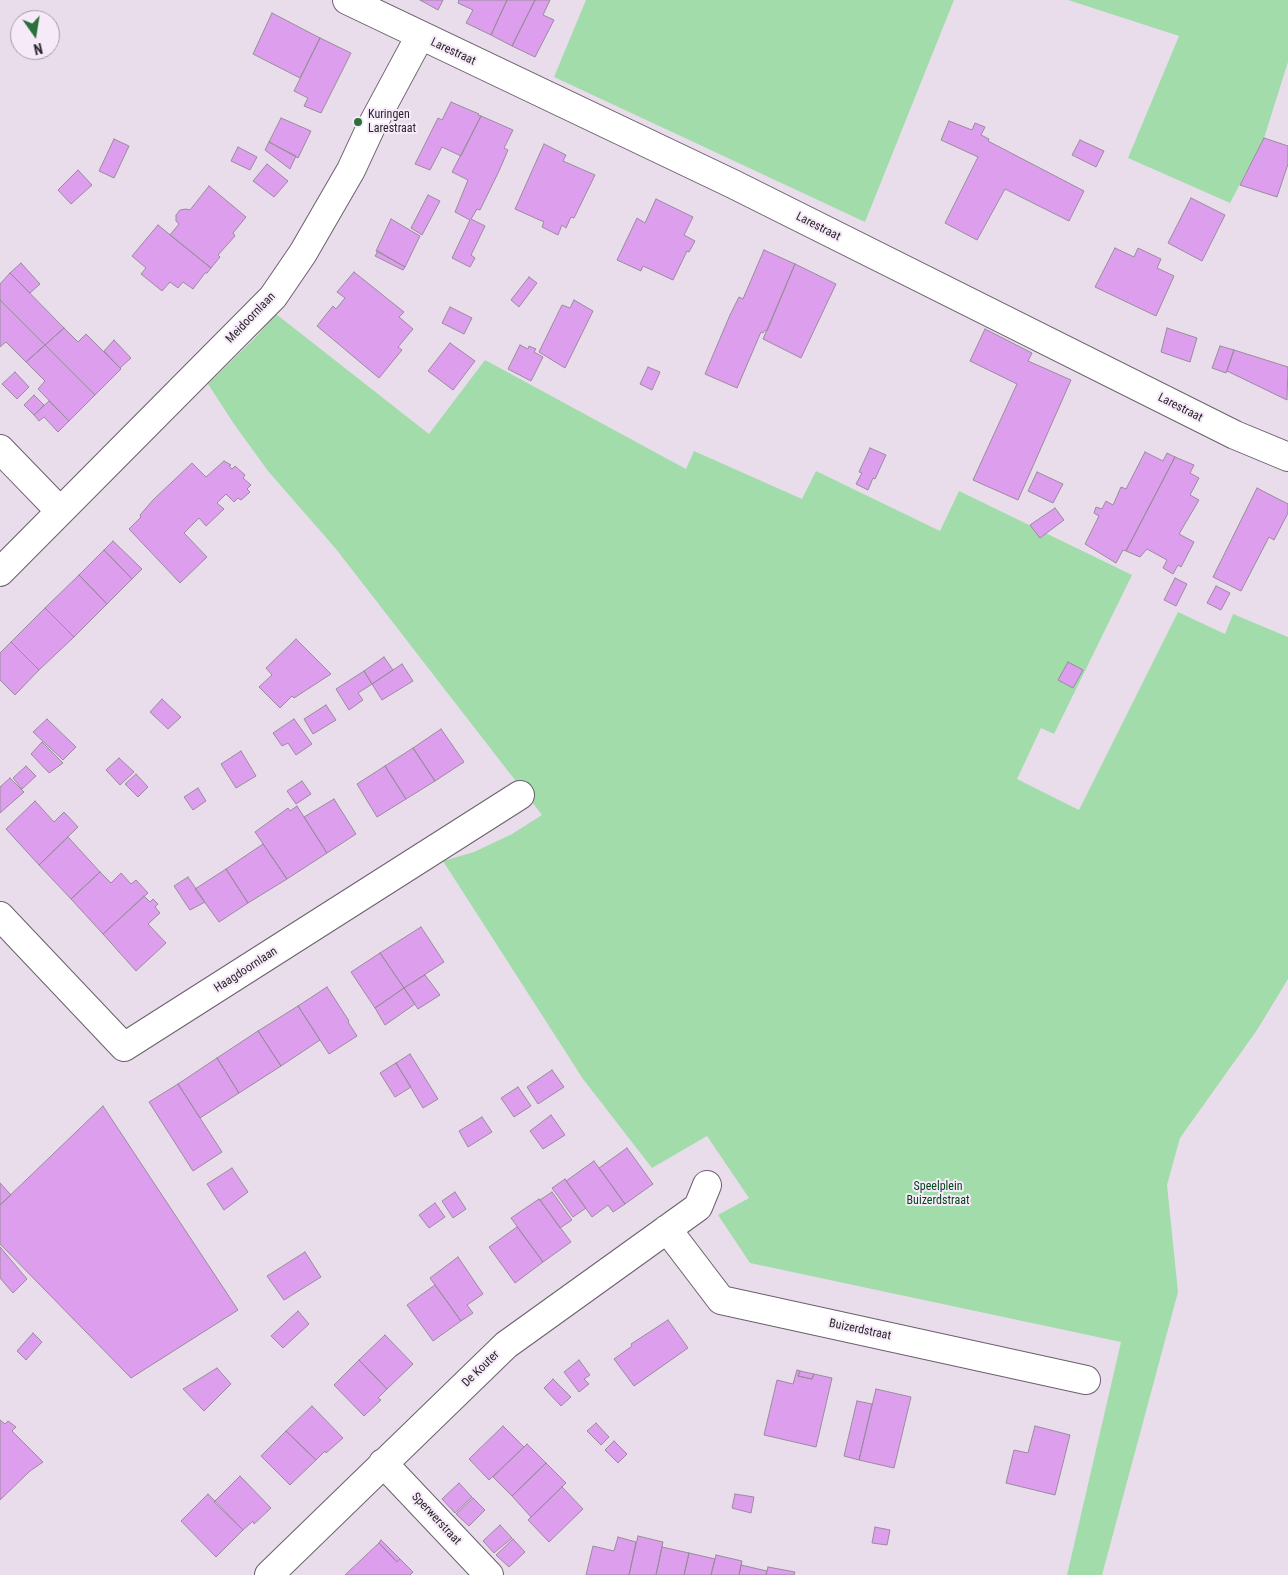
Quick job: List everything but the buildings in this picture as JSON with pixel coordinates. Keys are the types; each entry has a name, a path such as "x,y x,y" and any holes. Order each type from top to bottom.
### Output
{"street":[{"name":"Larestraat","path":"347,0 733,184 1235,435 1288,457"},
{"name":"Meidoornlaan","path":"0,572 273,297 303,253 351,170 420,36"},
{"path":"0,449 60,511"},
{"name":"Haagdoornlaan","path":"0,916 124,1047 520,795"},
{"name":"De Kouter","path":"269,1575 506,1345 698,1207 707,1185"},
{"name":"Buizerdstraat","path":"667,1229 721,1300 1086,1380"},
{"name":"Sperwerstraat","path":"383,1463 489,1575"}],"green space":[{"path":"586,0 954,0 865,222 554,77"},
{"path":"1068,0 1288,0 1288,62 1264,138 1230,203 1128,158 1179,36"},
{"name":"Speelplein Buizerdstraat","path":"276,314 429,434 485,360 686,469 694,451 802,499 816,471 940,531 959,491 1132,575 1054,734 1041,728 1017,779 1079,810 1178,612 1225,634 1233,614 1288,637 1288,979 1257,1030 1180,1138 1167,1185 1178,1292 1102,1575 1067,1575 1121,1342 750,1263 718,1215 749,1198 707,1136 652,1168 583,1079 443,861 474,852 512,834 542,815 336,549 268,471 208,384 256,337"}],"place":[{"name":"Kuringen Larestraat","path":"358,122"}]}
